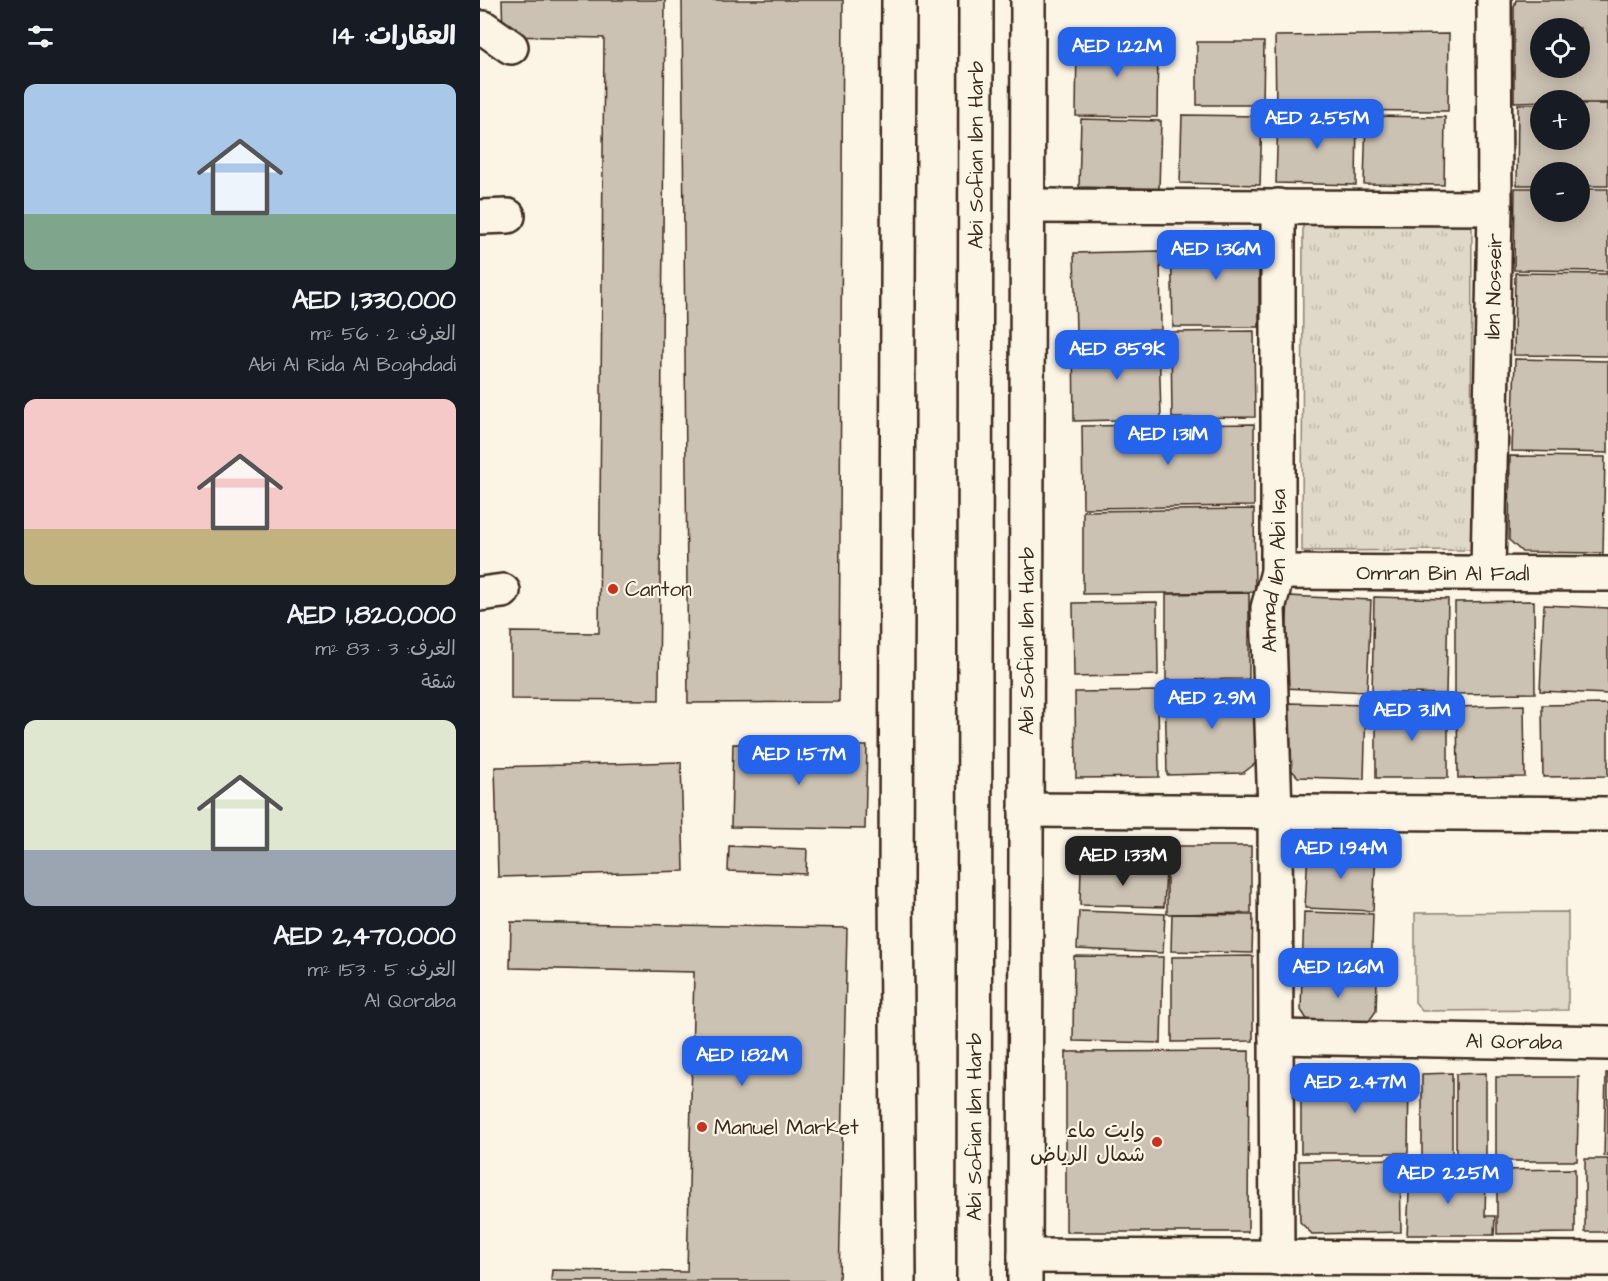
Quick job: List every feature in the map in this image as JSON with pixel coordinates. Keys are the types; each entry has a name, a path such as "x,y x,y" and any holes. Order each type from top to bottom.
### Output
{"street":[{"path":"898,1281 896,875 899,0"},
{"name":"Abi Sofian Ibn Harb","path":"974,1281 973,653 976,0"},
{"name":"Abi Sofian Ibn Harb","path":"1025,1269 1028,0"},
{"name":"Ibn Nosseir","path":"1488,572 1495,208 1494,0"},
{"path":"480,28 484,28 511,47"},
{"path":"1028,206 1495,208"},
{"name":"Ahmad Ibn Abi Isa","path":"1277,1258 1275,810 1268,608 1278,572 1278,207"},
{"name":"Omran Bin Al Fadl","path":"1278,572 1608,574"},
{"path":"973,653 1026,652"},
{"path":"1026,810 1608,814"},
{"name":"Al Qoraba","path":"1276,1037 1608,1043"},
{"path":"1025,1269 1277,1258 1529,1269 1608,1259"}],"green space":[{"path":"1472,221 1471,550 1302,551 1303,222"},
{"path":"1568,912 1568,1010 1422,1011 1415,1002 1415,913"}],"building":[{"path":"502,0 665,0 659,700 511,699 511,632 599,633 604,38 503,36"},
{"path":"682,0 843,0 839,702 688,703"},
{"path":"1516,0 1608,0 1608,103 1590,103 1590,90 1530,90 1530,102 1514,102 1514,7"},
{"path":"1449,34 1448,111 1276,110 1275,36"},
{"path":"1077,39 1158,40 1157,117 1076,116"},
{"path":"1197,42 1264,42 1263,105 1197,105"},
{"path":"1518,104 1530,104 1530,150 1590,150 1590,104 1608,104 1608,186 1590,186 1590,162 1530,162 1530,185 1517,185"},
{"path":"1182,115 1262,116 1260,185 1180,183"},
{"path":"1278,115 1357,116 1356,185 1276,183"},
{"path":"1366,116 1445,117 1444,185 1364,184"},
{"path":"1081,119 1161,121 1159,189 1079,187"},
{"path":"1515,188 1530,188 1530,222 1590,222 1590,189 1608,189 1608,271 1514,270"},
{"path":"1248,232 1259,241 1259,327 1173,327 1171,237"},
{"path":"1160,251 1161,330 1076,332 1074,253"},
{"path":"1515,273 1608,274 1608,356 1514,355"},
{"path":"1254,331 1255,417 1172,418 1171,332"},
{"path":"1159,340 1161,419 1074,421 1073,342"},
{"path":"1515,359 1608,361 1608,453 1512,451"},
{"path":"1254,424 1254,506 1083,508 1082,426"},
{"path":"1510,456 1605,457 1603,553 1522,552 1509,540"},
{"path":"1254,509 1255,592 1083,594 1083,511"},
{"path":"1249,593 1249,679 1166,680 1166,594"},
{"path":"1288,596 1371,600 1367,692 1284,688"},
{"path":"1374,597 1448,599 1446,694 1372,692"},
{"path":"1534,601 1535,693 1455,694 1455,602"},
{"path":"1157,602 1158,675 1074,677 1073,603"},
{"path":"1544,605 1608,608 1608,694 1540,691"},
{"path":"1259,687 1260,760 1243,773 1167,775 1165,689"},
{"path":"1158,691 1159,777 1076,778 1075,692"},
{"path":"1288,703 1366,705 1364,779 1298,777 1286,764"},
{"path":"1608,704 1608,776 1543,777 1542,705"},
{"path":"1448,705 1448,778 1376,778 1376,706"},
{"path":"1524,705 1525,777 1458,778 1457,707"},
{"path":"733,744 867,746 865,829 731,827"},
{"path":"681,762 684,871 498,877 495,767"},
{"path":"729,846 807,849 806,874 728,871"},
{"path":"1167,846 1251,846 1251,913 1167,914"},
{"path":"1308,850 1376,852 1373,911 1305,908"},
{"path":"1081,867 1166,869 1164,907 1080,905"},
{"path":"1079,911 1165,914 1163,953 1077,949"},
{"path":"1304,912 1373,914 1371,977 1302,975"},
{"path":"1172,914 1253,915 1252,953 1171,951"},
{"path":"511,922 847,928 839,1281 551,1281 552,1270 687,1272 694,972 510,968"},
{"path":"1074,956 1163,957 1161,1043 1073,1041"},
{"path":"1253,956 1253,1041 1172,1042 1172,957"},
{"path":"1302,977 1377,980 1376,1011 1369,1021 1308,1021 1301,1010"},
{"path":"1249,1051 1248,1232 1066,1232 1066,1052"},
{"path":"1452,1073 1452,1157 1422,1158 1422,1074"},
{"path":"1486,1073 1486,1158 1456,1158 1456,1074"},
{"path":"1606,1073 1608,1073 1608,1156 1604,1156"},
{"path":"1313,1075 1409,1075 1408,1153 1301,1153 1301,1088"},
{"path":"1496,1077 1579,1077 1577,1161 1496,1161"},
{"path":"1400,1159 1401,1232 1312,1234 1300,1222 1299,1161"},
{"path":"1585,1159 1608,1159 1608,1232 1585,1232"},
{"path":"1575,1169 1575,1233 1497,1234 1497,1170"},
{"path":"1410,1172 1486,1175 1485,1216 1495,1216 1494,1235 1407,1235"}],"place":[{"name":"Canton","path":"613,589"},
{"name":"Manuel Market","path":"702,1127"},
{"name":"وايت ماء شمال الرياض","path":"1157,1142"}]}
